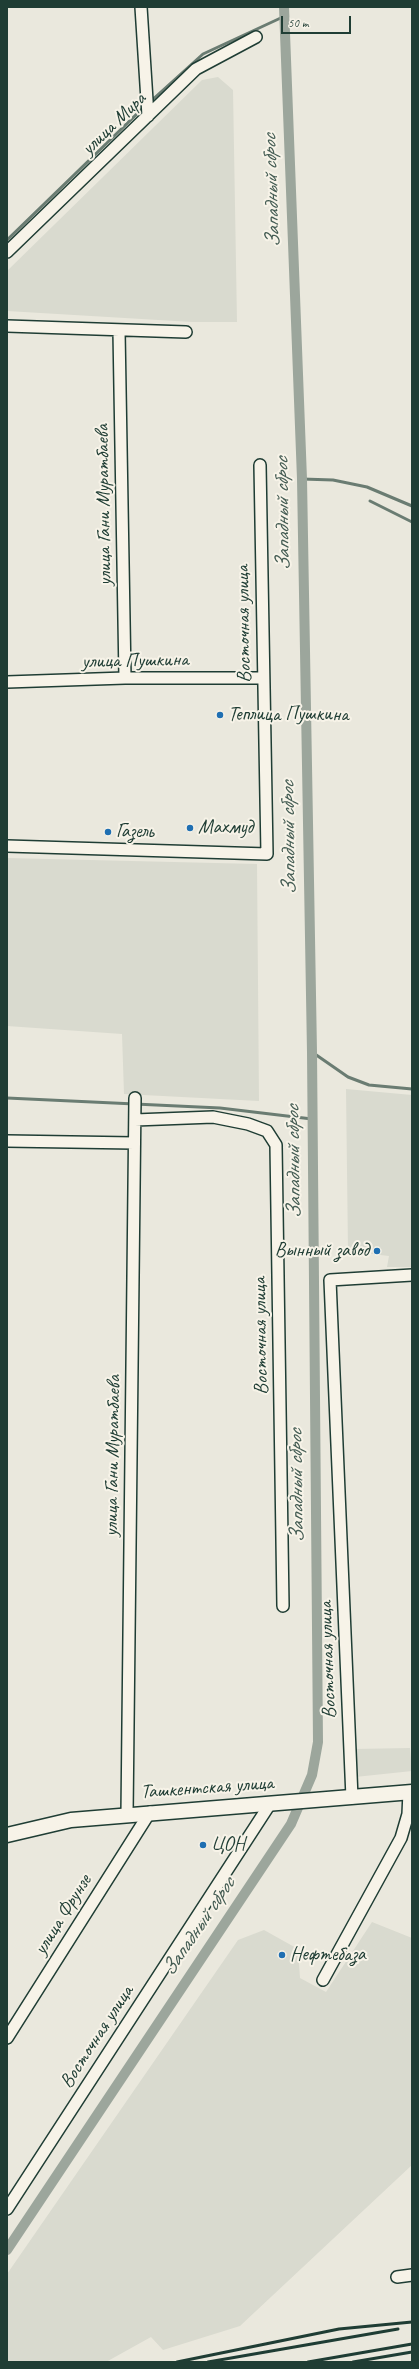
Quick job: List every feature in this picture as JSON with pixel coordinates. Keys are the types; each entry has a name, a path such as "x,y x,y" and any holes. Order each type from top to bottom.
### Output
{"main road":[{"name":"Ташкентская улица","path":"7,1835 71,1820 127,1814 316,1801 411,1792"}],"street":[{"path":"141,7 148,116"},
{"name":"улица Мира","path":"7,252 196,69 256,37"},
{"path":"7,326 119,331 186,332"},
{"name":"улица Гани Муратбаева","path":"119,331 125,678"},
{"name":"Восточная улица","path":"7,846 267,854 260,465"},
{"name":"улица Пушкина","path":"7,682 125,678 263,678"},
{"name":"улица Гани Муратбаева","path":"127,1814 135,1098"},
{"name":"Восточная улица","path":"135,1120 213,1117 248,1124 267,1132 276,1145 283,1606"},
{"path":"7,1141 134,1143"},
{"name":"Восточная улица","path":"352,1798 330,1280 412,1275"},
{"path":"323,1980 401,1838 408,1814 411,1792"},
{"name":"Восточная улица","path":"7,2209 277,1804"},
{"name":"улица Фрунзе","path":"7,2038 150,1812"},
{"path":"397,2277 412,2275"}],"shaded area":[{"path":"218,77 233,90 237,322 192,322 7,311 7,271 202,80"},
{"path":"7,858 257,864 259,1101 124,1094 122,1034 7,1026"},
{"path":"346,1089 412,1095 412,1267 387,1267 389,1256 348,1251"},
{"path":"410,1748 412,1771 355,1777 353,1749"},
{"name":"Нефтебаза","path":"372,1922 412,1938 412,2165 240,2326 163,2350 151,2337 106,2362 7,2362 7,2274 238,1940 264,1930 298,1949 300,1978 326,1992"}],"waterway":[{"name":"Западный сброс","path":"7,2250 291,1824 312,1775 318,1742 312,1052 302,479 284,7"},
{"path":"151,101 203,54 285,16"},
{"path":"7,240 144,107"},
{"path":"302,479 333,480 367,487 412,506"},
{"path":"370,501 412,522"},
{"path":"312,1052 348,1077 369,1085 412,1089"},
{"path":"7,1098 220,1108 312,1119"}],"railway":[{"path":"177,2362 339,2329 412,2322"},
{"path":"208,2362 398,2329"},
{"path":"308,2362 412,2344"},
{"path":"353,2362 412,2352"}],"place":[{"name":"Теплица Пушкина","path":"220,715"},
{"name":"Махмуд","path":"190,828"},
{"name":"Газель","path":"108,832"},
{"name":"Вынный завод","path":"377,1251"},
{"name":"ЦОН","path":"203,1845"},
{"name":"Нефтебаза","path":"282,1955"}]}
